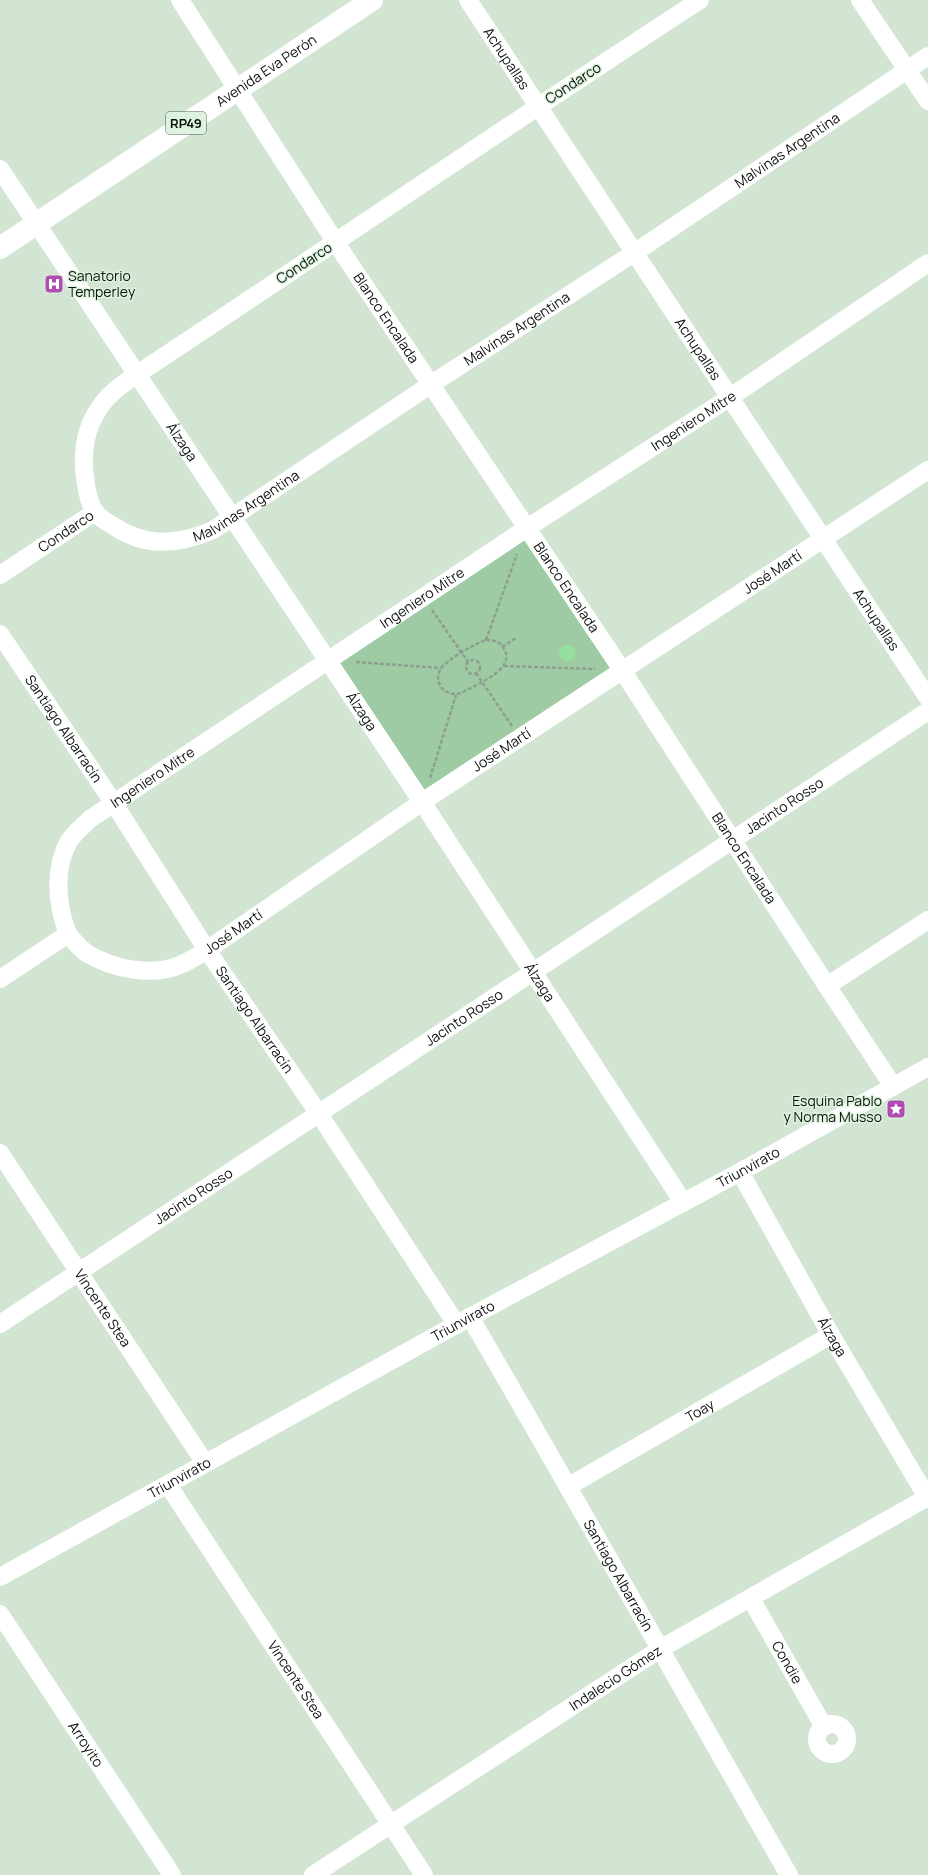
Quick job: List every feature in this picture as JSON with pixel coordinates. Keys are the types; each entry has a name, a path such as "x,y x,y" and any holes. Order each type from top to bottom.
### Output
{"main road":[{"name":"Avenida Eva Perón","path":"0,248 372,0"}],"street":[{"name":"Blanco Encalada","path":"180,0 238,88 336,243 622,670 893,1086"},
{"name":"Achupallas","path":"468,0 537,107 928,698"},
{"name":"Condarco","path":"0,575 95,512 89,496 84,473 83,454 85,437 92,420 109,395 136,374 336,243 537,107 700,0"},
{"path":"860,0 928,101"},
{"name":"Malvinas Argentina","path":"95,512 120,531 133,537 154,542 172,543 193,539 213,530 430,385 634,253 928,56"},
{"name":"Álzaga","path":"0,169 422,802 683,1202"},
{"name":"Ingeniero Mitre","path":"68,934 62,919 59,888 63,857 69,842 77,831 90,819 113,802 423,596 729,398 928,263"},
{"name":"José Martí","path":"68,934 87,953 113,964 145,971 165,969 179,965 207,950 422,802 928,470"},
{"name":"Santiago Albarracín","path":"0,634 113,802 207,950 319,1114 464,1321 569,1486 789,1875"},
{"name":"Jacinto Rosso","path":"0,1324 78,1271 319,1114 928,711"},
{"path":"827,986 928,920"},
{"path":"0,979 68,934"},
{"name":"Triunvirato","path":"0,1577 168,1486 205,1463 464,1321 740,1172 928,1067"},
{"name":"Vincente Stea","path":"0,1153 205,1463"},
{"name":"Álzaga","path":"740,1172 831,1335 928,1498"},
{"name":"Toay","path":"569,1486 831,1335"},
{"name":"Vincente Stea","path":"168,1486 424,1875"},
{"name":"Indalecio Gómez","path":"313,1875 660,1649 928,1498"},
{"name":"Condie","path":"751,1599 824,1727"},
{"name":"Arroyito","path":"0,1614 172,1875"}],"path":[{"path":"486,640 527,528"},
{"path":"423,596 468,662"},
{"path":"502,647 516,638"},
{"path":"486,640 497,641 502,647 506,655 504,666 482,682 462,694 456,695 445,692 441,687 438,676 441,668 462,653 486,640"},
{"path":"327,660 441,668"},
{"path":"473,660 479,664 480,668 476,673 470,674 467,671 466,666 468,662 473,660"},
{"path":"504,666 622,670"},
{"path":"476,673 520,738"},
{"path":"422,802 456,695"}],"green space":[{"path":"527,528 622,670 422,802 327,660"}],"building":[{"path":"567,645 573,647 575,653 573,659 567,661 561,659 559,653 561,647"}],"place":[{"name":"Sanatorio Temperley","path":"54,284"},
{"name":"Esquina Pablo y Norma Musso","path":"896,1109"}]}
